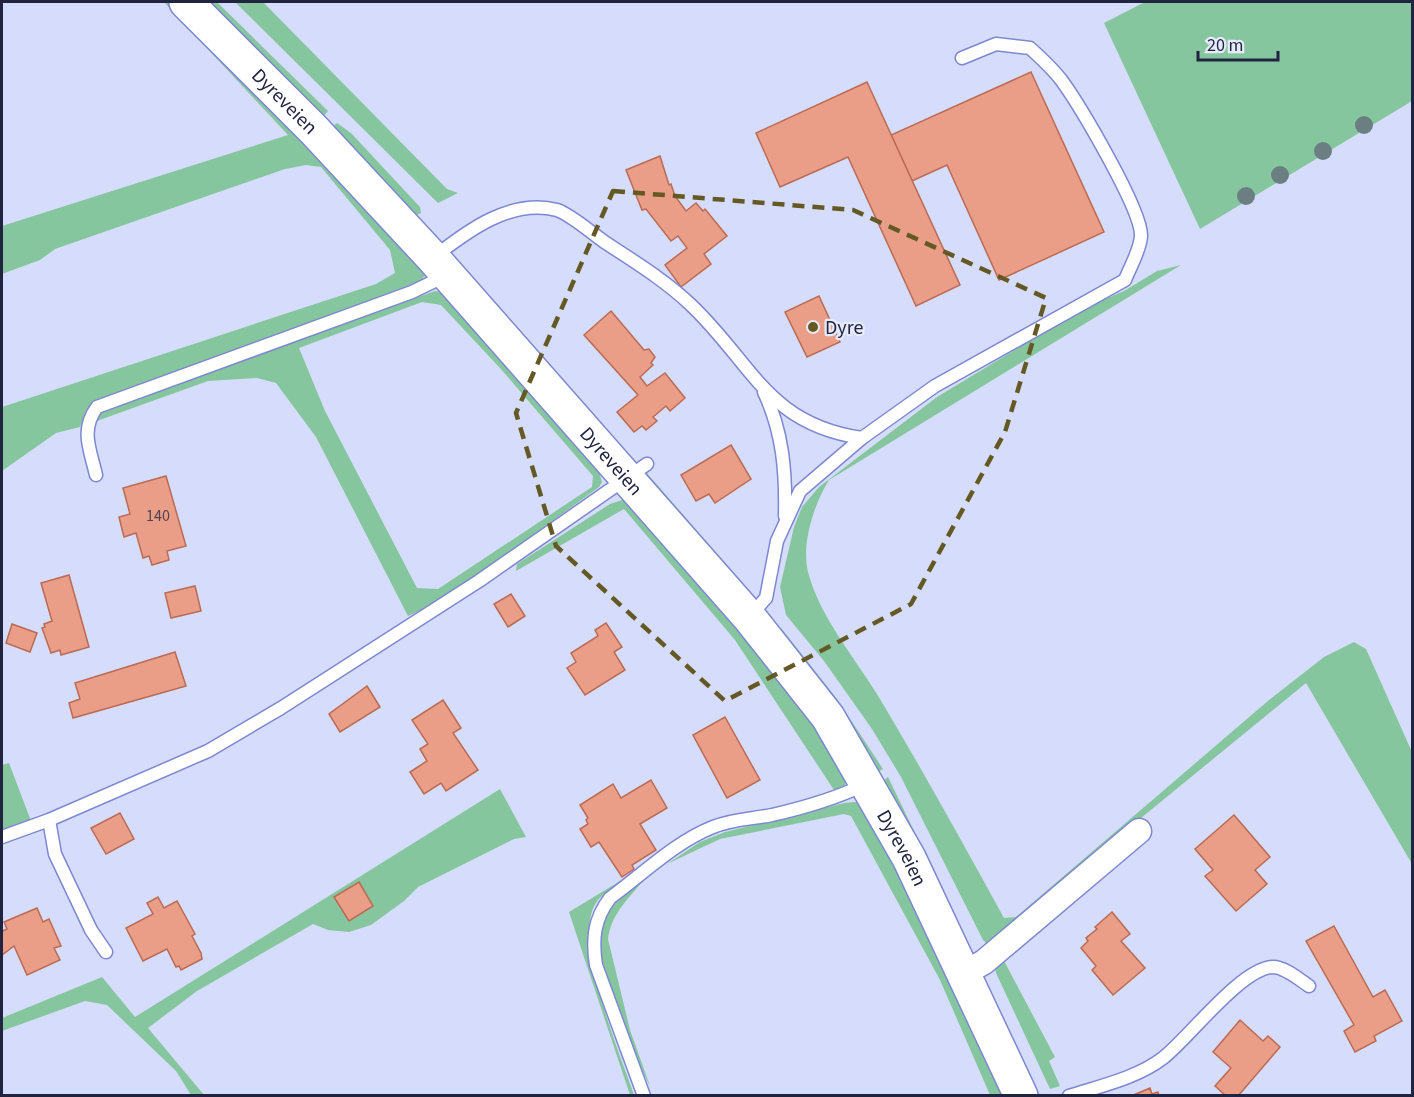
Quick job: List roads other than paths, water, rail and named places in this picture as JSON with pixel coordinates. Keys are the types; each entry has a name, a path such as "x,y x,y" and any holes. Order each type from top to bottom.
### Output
{"main road":[{"name":"Dyreveien","path":"186,2 315,130 441,266 637,470 828,717 868,783 909,858 1021,1095"}],"street":[{"path":"963,974 984,962 1139,831"}],"lane":[{"path":"749,617 766,598 777,541 800,491 862,438 935,386 1125,280 1139,243 1139,218 1091,127 1061,80 1030,48 996,44 962,58"},
{"path":"96,476 86,430 88,419 97,407 412,292 441,266 454,241 494,216 524,208 557,210 658,278 691,305 731,349 764,391 805,423 833,434 862,438"},
{"path":"764,391 774,414 782,444 785,520"},
{"path":"2,837 49,820 208,751 281,708 479,582 637,470"},
{"path":"644,1095 596,965 593,944 595,925 602,908 610,898 675,849 711,827 783,812 846,794 868,783"},
{"path":"49,820 55,854 91,930 106,952"},
{"path":"1069,1095 1139,1072 1154,1064 1254,973 1273,967 1290,973 1310,986"}],"place":[{"name":"Dyre","path":"813,327"}]}
